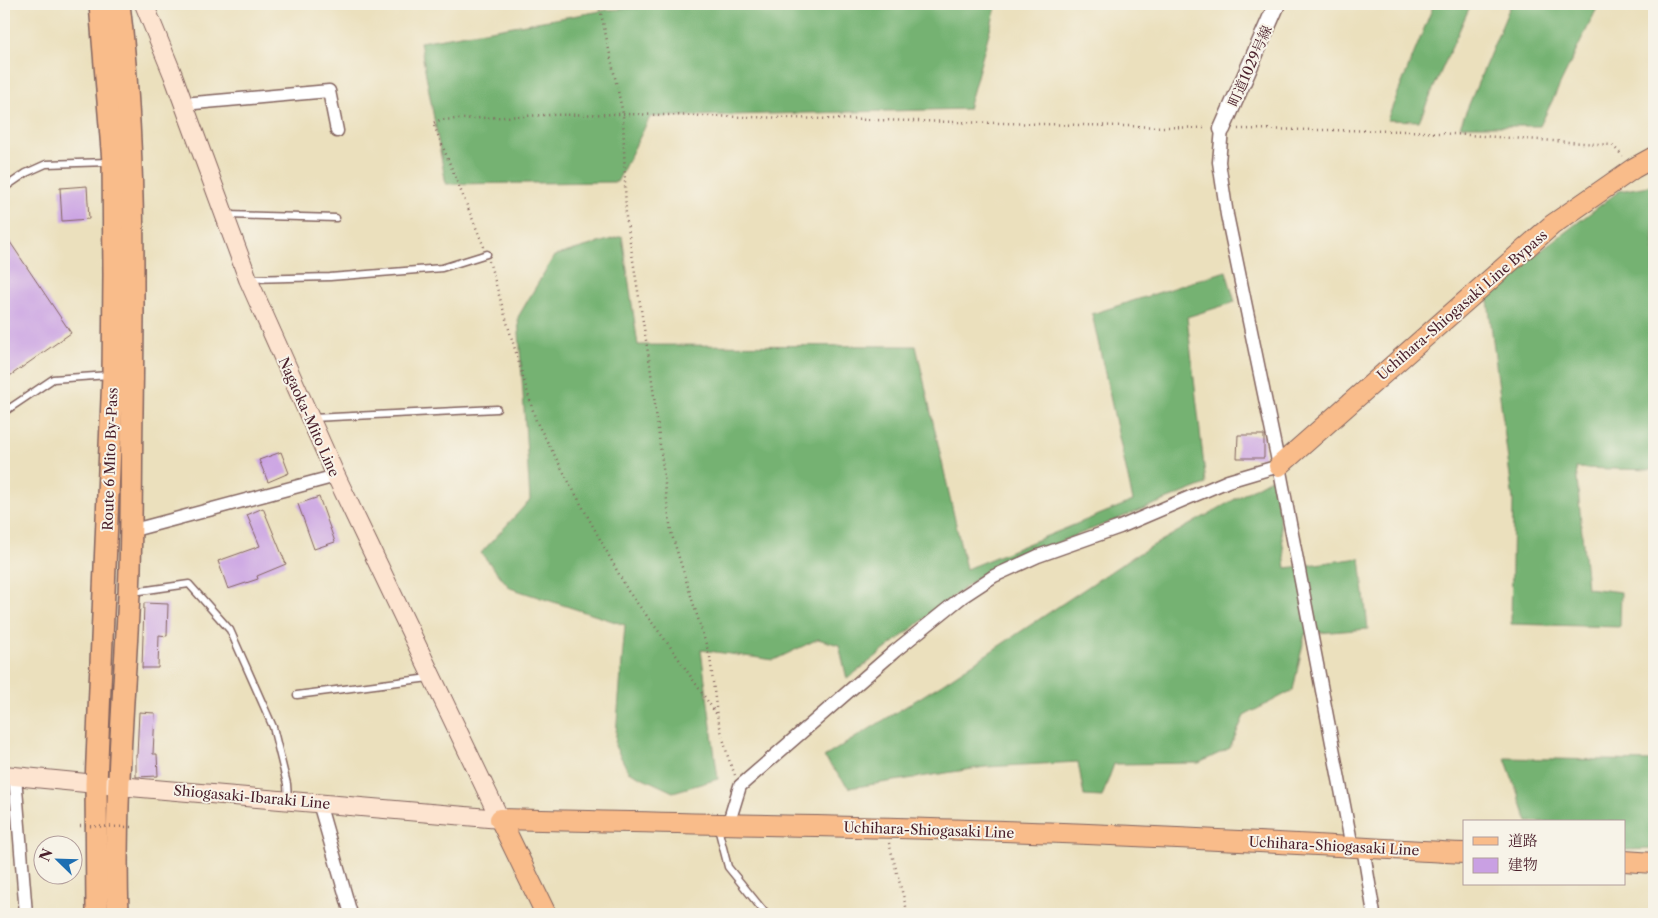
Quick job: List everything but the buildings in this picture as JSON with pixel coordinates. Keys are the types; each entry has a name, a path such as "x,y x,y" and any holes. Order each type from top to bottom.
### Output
{"highway":[{"name":"Route 6 Mito By-Pass","path":"96,914 96,784 113,374 114,274 113,162 100,4"},
{"name":"Route 6 Mito By-Pass","path":"118,914 122,696 129,592 134,276 132,174 127,74 119,4"}],"main road":[{"name":"Nagaoka-Mito Line","path":"144,4 184,104 248,279 336,476 500,819"},
{"name":"Uchihara-Shiogasaki Line Bypass","path":"1279,466 1552,225 1654,156"},
{"name":"Shiogasaki-Ibaraki Line","path":"10,775 500,819"},
{"name":"Uchihara-Shiogasaki Line","path":"500,819 618,820 723,825 1064,833 1463,853"},
{"path":"500,819 546,914"},
{"path":"1626,861 1654,863"}],"street":[{"name":"町道1029号線","path":"1222,129 1277,4"},
{"path":"184,104 329,91 337,131"},
{"path":"1222,129 1218,162 1224,197 1358,847 1374,914"},
{"path":"723,825 740,786 895,651 962,597 994,576 1038,556 1120,527 1228,481 1279,466"},
{"path":"130,531 336,476"},
{"path":"10,775 26,914"},
{"path":"319,803 351,914"}],"lane":[{"path":"4,188 26,173 46,164 113,162"},
{"path":"224,214 336,218"},
{"path":"248,279 330,277 442,268 488,254"},
{"path":"4,412 52,379 113,374"},
{"path":"309,417 497,409"},
{"path":"129,592 189,584 230,630 273,727 287,784 288,800"},
{"path":"297,695 423,677 433,678"},
{"path":"723,825 728,867 766,914"}],"path":[{"path":"599,4 623,114 626,217 650,366 671,532 710,657 717,715 728,757 740,786"},
{"path":"717,715 672,649 628,591 536,421 488,254 433,123 440,120 497,117 623,114 1222,129 1410,131 1612,145 1634,168"},
{"path":"80,826 132,827"},
{"path":"885,828 908,914"}],"green space":[{"path":"690,4 997,4 968,109 650,117 617,182 446,184 420,42 607,10"},
{"path":"1434,4 1471,4 1419,121 1387,120"},
{"path":"1511,4 1599,4 1540,126 1460,126"},
{"path":"1654,185 1654,470 1576,468 1587,588 1621,592 1620,627 1511,624 1513,501 1487,292 1619,191"},
{"path":"622,236 638,345 916,346 966,569 1133,501 1092,314 1226,271 1235,302 1187,317 1206,484 986,571 847,679 839,645 818,639 774,660 701,650 718,779 673,792 628,771 615,746 625,625 510,588 481,553 530,500 518,317 554,256"},
{"path":"1274,477 1286,568 1360,558 1368,629 1305,634 1293,690 1244,716 1230,748 1199,763 1114,764 1102,797 1084,796 1078,762 985,767 849,788 824,757 942,684 1131,558"},
{"path":"1505,758 1654,761 1654,849 1626,850 1626,820 1527,820"}]}
